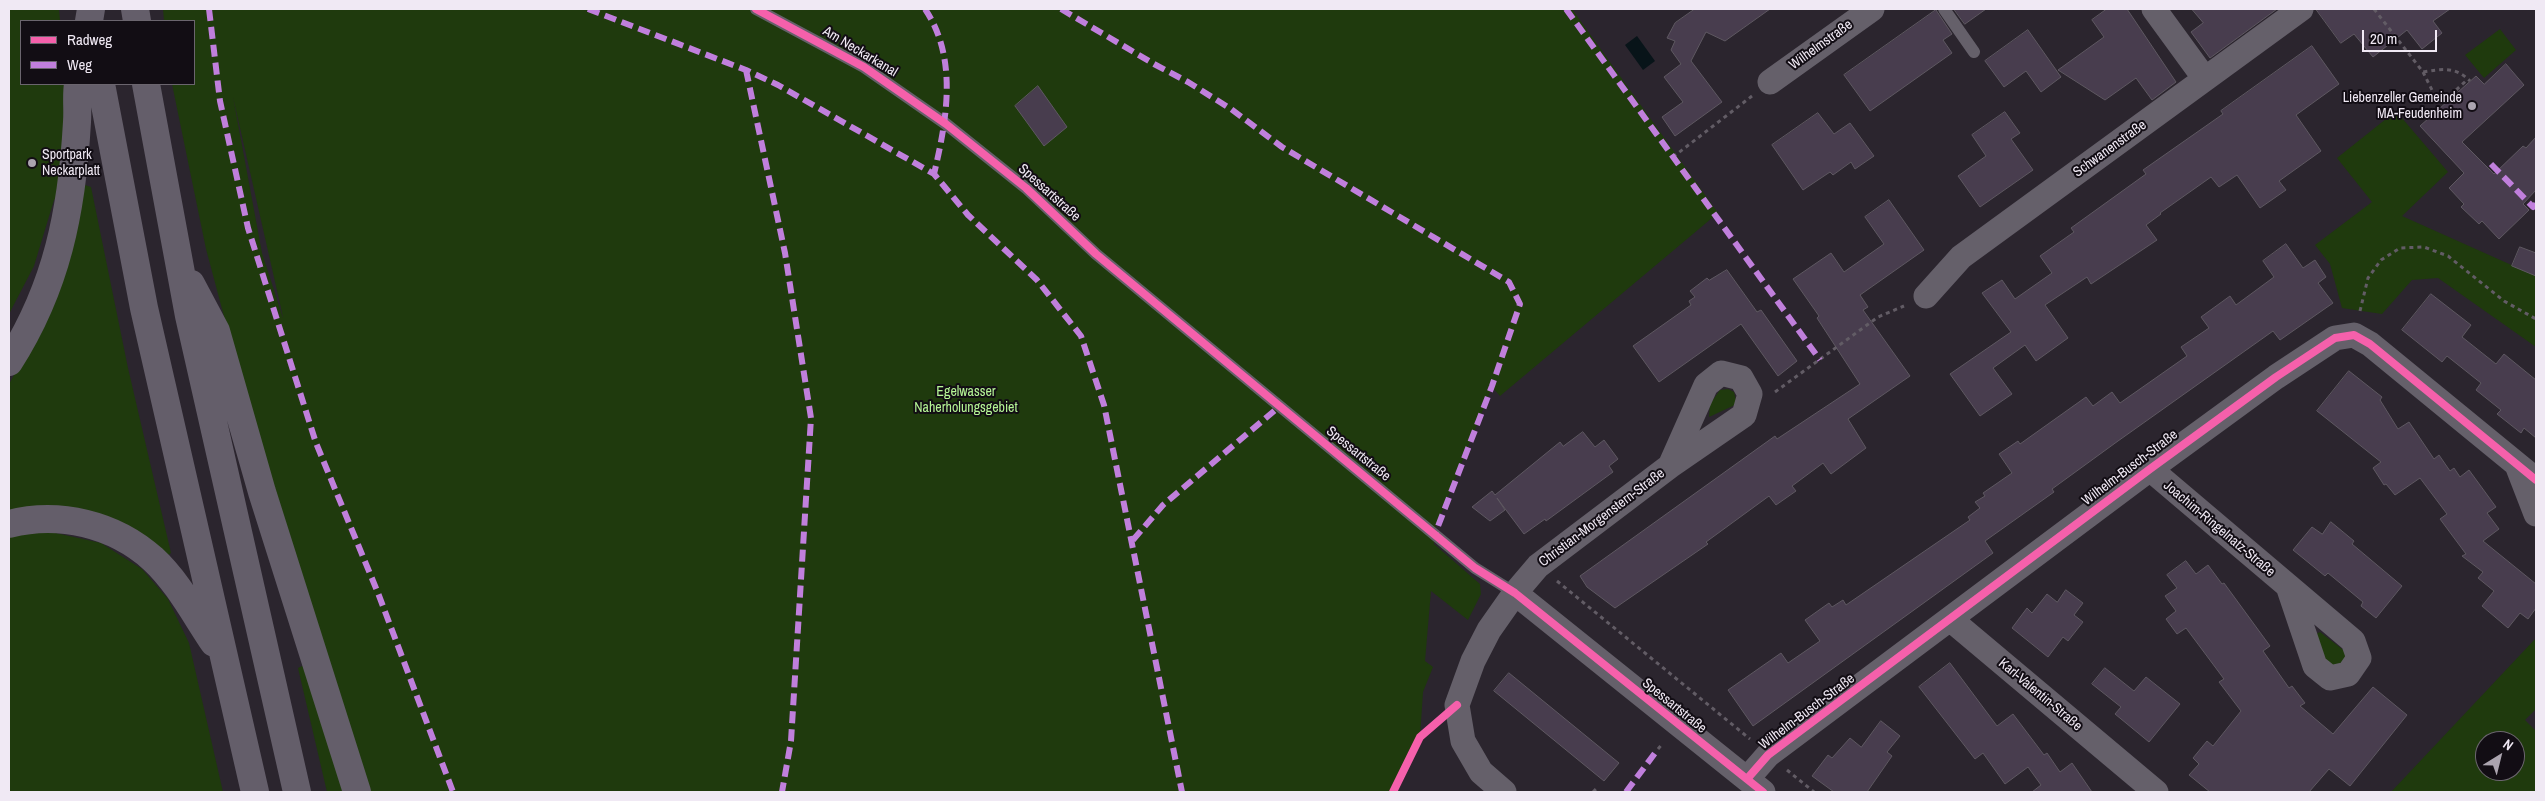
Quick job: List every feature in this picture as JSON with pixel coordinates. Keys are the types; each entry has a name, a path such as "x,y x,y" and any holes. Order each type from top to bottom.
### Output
{"highway":[{"path":"9,362 24,338 51,280 65,228 77,122 78,85"},
{"path":"101,85 144,308 254,792"},
{"path":"146,85 176,256 231,509 297,792"},
{"path":"176,256 216,331 262,492 357,792"},
{"path":"9,524 24,520 55,518 87,523 120,536 153,559 175,585 224,658"}],"street":[{"name":"Wilhelmstraße","path":"1770,82 1872,9"},
{"path":"2154,9 2205,79"},
{"name":"Schwanenstraße","path":"1926,296 1961,257 2301,9"},
{"path":"2354,336 2370,344 2536,480"},
{"name":"Wilhelm-Busch-Straße","path":"1755,786 1768,755 2276,377 2335,338 2354,336"},
{"name":"Christian-Morgenstern-Straße","path":"1504,792 1481,772 1464,741 1457,705 1473,661 1489,630 1515,593 1538,566 1670,466 1744,415 1750,394 1741,378 1721,373 1706,386 1670,466"},
{"path":"2517,465 2536,514"},
{"name":"Joachim-Ringelnatz-Straße","path":"2150,469 2289,589"},
{"name":"Spessartstraße","path":"1515,593 1755,786"},
{"name":"Karl-Valentin-Straße","path":"1950,619 2134,781 2156,792"}],"lane":[{"name":"Am Neckarkanal","path":"756,9 864,67 946,124"},
{"path":"1944,9 1974,52"},
{"name":"Spessartstraße","path":"946,124 1026,188 1096,254 1475,568 1515,593"}],"path":[{"path":"2374,9 2423,72 2434,94 2442,103 2469,80 2463,73 2450,68 2423,72"},
{"path":"1673,157 1770,82"},
{"path":"2354,336 2368,278 2381,260 2400,248 2424,247 2448,256 2504,301 2536,319"},
{"path":"1744,415 1878,317 1926,296"},
{"path":"1538,566 1814,792"},
{"path":"1593,792 1597,788"}],"green space":[{"name":"Sportpark Neckarplatt","path":"9,9 59,9 60,20 20,20 20,85 64,85 64,140 58,197 54,200 34,266 9,314"},
{"name":"Egelwasser Naherholungsgebiet","path":"163,9 1572,9 1718,213 1500,396 1492,387 1435,529 1434,544 1480,584 1481,594 1468,620 1431,591 1425,661 1433,667 1423,692 1420,737 1394,792 369,792 260,451 206,249 172,85 195,85 195,20 164,20","holes":["233,97 283,318 262,253"]},
{"path":"2500,29 2516,50 2484,78 2465,55"},
{"path":"2396,111 2448,172 2402,216 2536,276 2536,347 2438,278 2412,280 2382,314 2342,308 2330,264 2315,245 2372,202 2337,158"},
{"path":"85,185 91,187 128,368 171,553 167,556 124,523 94,513 9,511 9,384 35,338"},
{"path":"1728,389 1734,392 1737,404 1709,417 1710,404 1720,390"},
{"path":"51,532 101,543 142,569 168,599 189,643 223,792 9,792 9,535"},
{"path":"2320,632 2346,652 2343,666 2332,668 2323,661 2316,634"},
{"path":"2536,638 2536,709 2525,720 2536,731 2536,792 2391,792"},
{"path":"305,667 343,792 327,792 298,668"}],"shaded area":[{"path":"1637,36 1655,61 1643,70 1625,45"}],"building":[{"path":"1695,9 1770,9 1725,41 1706,32 1691,61 1722,102 1675,136 1662,117 1683,102 1664,77 1681,64 1671,50 1675,41 1667,38 1675,23"},
{"path":"1954,9 1986,9 1965,24"},
{"path":"2107,9 2127,9 2176,82 2152,100 2136,78 2105,100 2058,70 2104,37 2092,20"},
{"path":"2192,9 2277,9 2210,58 2191,32 2203,23"},
{"path":"2316,9 2450,9 2433,21 2442,33 2422,49 2407,30 2373,57 2354,34 2341,43"},
{"path":"1936,10 1952,34 1943,40 1952,53 1870,111 1844,75"},
{"path":"2028,30 2061,77 2041,92 2026,71 2004,87 1985,61"},
{"path":"2312,46 2339,84 2296,115 2321,151 2279,181 2286,190 2260,208 2237,175 2219,187 2211,177 2160,213 2146,225 2157,240 2091,284 2087,277 2045,305 2068,338 2036,361 2025,345 1993,368 2012,394 1980,416 1950,374 2011,332 1982,293 2002,280 2015,299 2052,273 2040,256 2074,232 2071,228 2146,174 2143,170 2223,114 2221,111"},
{"path":"2506,64 2524,85 2462,142 2494,174 2523,146 2526,148 2536,137 2536,190 2523,204 2529,210 2499,239 2482,221 2479,224 2461,207 2464,204 2449,188 2464,173 2420,126 2476,76 2484,84"},
{"path":"1038,86 1067,127 1044,146 1015,106"},
{"path":"2005,112 2020,133 2011,139 2033,170 1980,207 1958,176 1986,156 1972,135"},
{"path":"1818,113 1834,134 1850,123 1874,156 1855,169 1851,162 1833,175 1830,172 1803,190 1772,145"},
{"path":"1889,200 1924,250 1860,295 1868,307 1863,310 1910,376 1848,419 1866,448 1831,474 1823,463 1792,486 1796,491 1776,505 1769,496 1706,542 1708,544 1615,608 1587,587 1580,576 1775,436 1777,439 1860,384 1817,318 1819,316 1793,279 1831,253 1844,272 1884,244 1865,217"},
{"path":"2286,244 2303,268 2315,260 2326,277 2318,283 2333,303 2280,340 2273,331 2052,489 2054,492 1985,541 1993,553 1753,726 1728,690 1781,653 1788,663 1820,641 1805,620 1829,603 1832,607 1843,600 1846,605 1970,520 1968,517 1980,508 1975,502 1985,496 1983,493 2012,473 1999,454 2018,441 2020,444 2086,397 2093,406 2112,392 2120,403 2187,356 2181,347 2209,328 2201,317 2230,296 2236,305 2274,277 2263,261"},
{"path":"2520,247 2536,253 2536,276 2512,266"},
{"path":"1727,270 1757,312 1761,310 1797,361 1778,376 1741,324 1659,382 1633,346 1691,305 1689,301 1695,297 1690,291 1707,278 1709,280"},
{"path":"2431,294 2471,325 2462,337 2496,364 2504,354 2536,380 2536,438 2524,428 2521,433 2497,414 2501,410 2476,390 2481,383 2447,356 2442,362 2402,330"},
{"path":"2349,371 2382,397 2380,400 2398,429 2409,422 2434,459 2439,455 2450,471 2454,468 2460,477 2469,470 2496,507 2487,513 2499,529 2483,541 2536,584 2536,608 2528,619 2520,613 2508,628 2482,606 2494,591 2478,578 2483,572 2462,556 2466,554 2440,519 2447,514 2420,478 2395,495 2386,484 2384,485 2373,468 2381,462 2317,411"},
{"path":"1583,432 1595,447 1604,440 1618,459 1609,466 1613,472 1546,521 1545,519 1524,534 1497,498 1505,510 1490,521 1472,507 1492,491 1495,495 1560,442 1563,446"},
{"path":"2331,522 2354,541 2352,544 2402,586 2376,618 2361,606 2363,602 2328,573 2325,576 2293,550 2312,527 2322,534"},
{"path":"2186,561 2196,574 2208,565 2222,584 2224,583 2270,646 2263,651 2289,688 2292,686 2305,703 2300,706 2333,734 2373,687 2407,715 2350,786 2329,769 2309,792 2210,792 2189,775 2199,764 2193,758 2207,741 2213,746 2241,711 2219,682 2224,679 2186,628 2177,634 2166,619 2176,611 2165,596 2177,588 2167,575"},
{"path":"2066,590 2083,603 2074,615 2083,622 2068,641 2063,637 2048,657 2012,628 2027,608 2032,613 2047,594 2057,602"},
{"path":"1950,663 1997,726 2013,714 2044,755 2047,753 2060,772 2072,763 2092,792 2032,792 2041,785 2028,767 2005,784 1983,753 1975,759 1919,687"},
{"path":"2105,668 2134,691 2146,677 2180,704 2149,742 2115,714 2121,707 2092,684"},
{"path":"1509,673 1619,763 1604,781 1494,691"},
{"path":"1881,721 1900,736 1887,752 1892,756 1867,792 1834,792 1812,776 1828,755 1832,758 1850,738 1861,747"}],"marked path":[{"path":"209,9 220,101 248,228 316,443 378,593 453,792"},
{"path":"588,9 746,70 778,85 934,174 968,215 1037,280 1081,336 1104,405 1182,792"},
{"path":"925,9 935,28 946,68 946,111 934,174"},
{"path":"1061,9 1188,82 1231,109 1282,147 1509,282 1520,304 1492,386 1435,534"},
{"path":"1566,9 1820,360"},
{"path":"746,70 785,253 811,418 791,741 782,792"},
{"path":"2491,164 2533,207 2536,204"},
{"path":"1133,540 1163,505 1280,406"},
{"path":"1626,792 1658,749"}],"cycle path":[{"path":"756,9 864,67 946,124 1026,188 1096,254 1475,568 1515,593 1763,792"},
{"path":"1747,779 1768,755 2150,469 2276,377 2335,338 2354,335 2370,344 2536,480"},
{"path":"1393,792 1420,737 1457,705"}],"place":[{"name":"Liebenzeller Gemeinde MA-Feudenheim","path":"2472,106"},
{"name":"Sportpark Neckarplatt","path":"32,163"}]}
